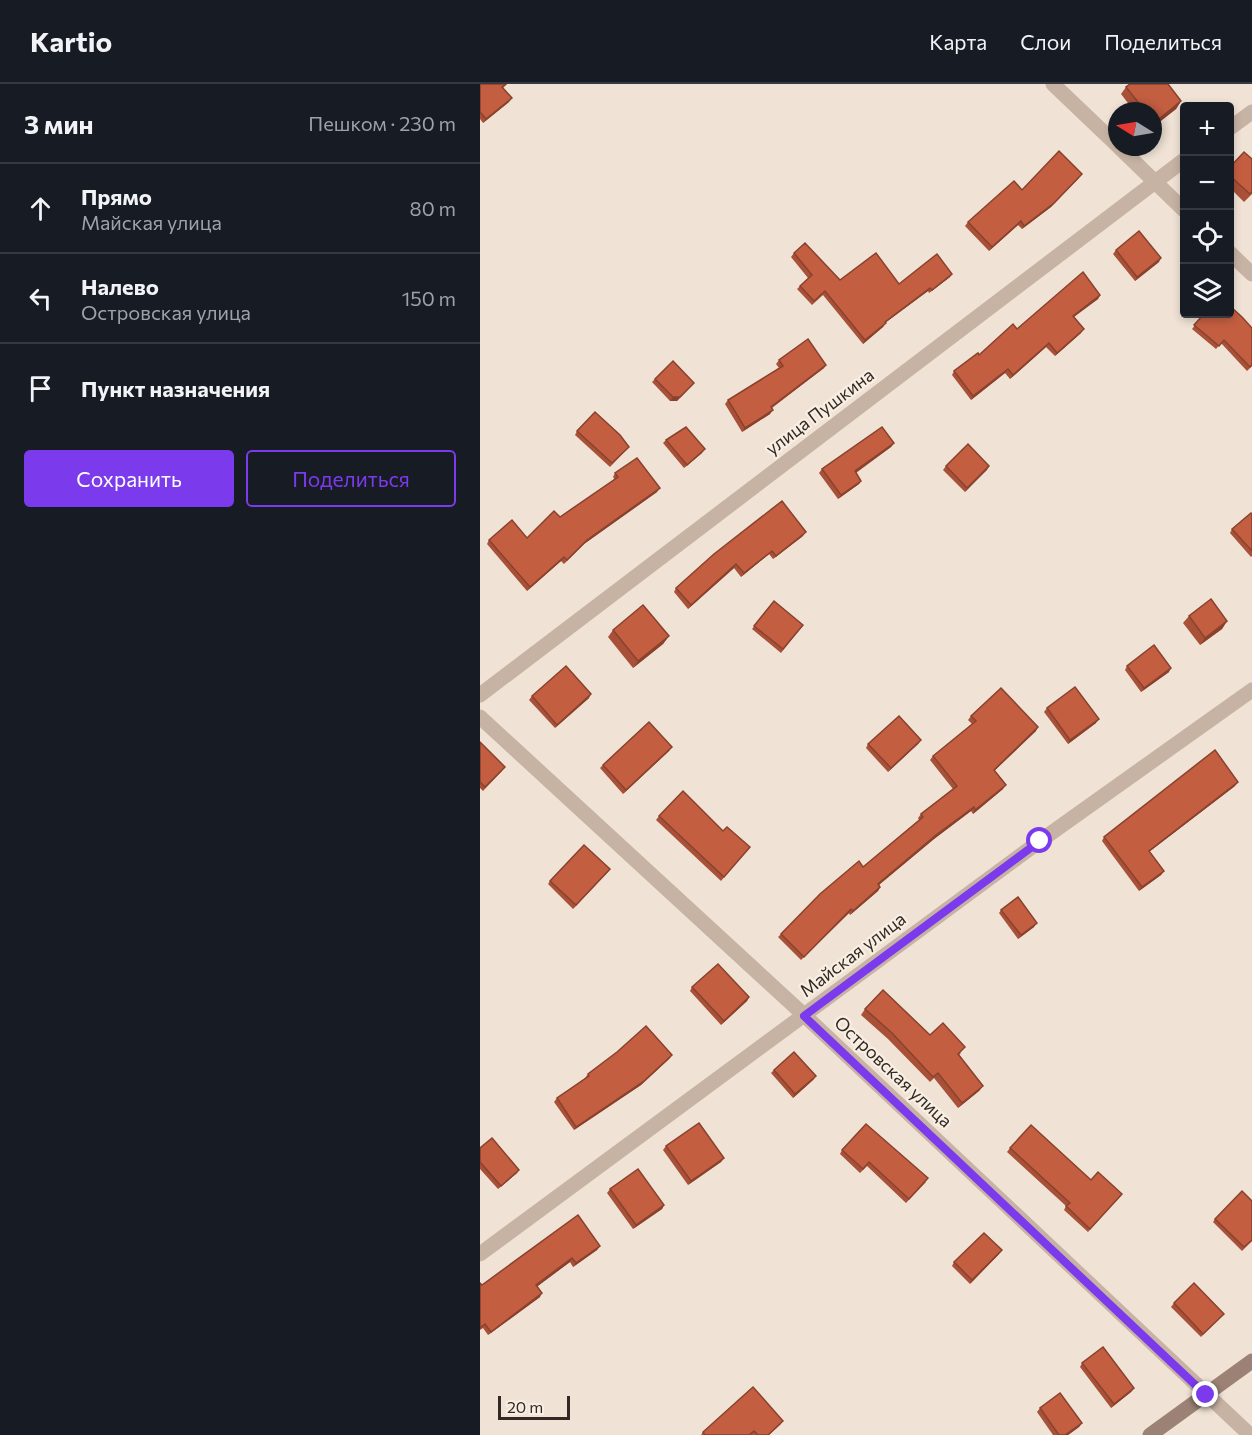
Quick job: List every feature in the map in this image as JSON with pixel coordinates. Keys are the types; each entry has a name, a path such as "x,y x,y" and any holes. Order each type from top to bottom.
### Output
{"main road":[{"path":"1150,1435 1252,1361"}],"street":[{"path":"1053,84 1108,136"},
{"path":"1234,125 1252,112"},
{"path":"1129,156 1180,205"},
{"name":"улица Пушкина","path":"480,695 1180,164"},
{"path":"1234,257 1252,274"},
{"name":"Майская улица","path":"480,1254 1040,841 1252,690"},
{"name":"Островская улица","path":"480,717 804,1016 1250,1435"}],"building":[{"path":"480,84 506,84 502,87 512,98 486,119 480,112"},
{"path":"1130,84 1168,84 1181,101 1162,116 1162,102 1138,102 1126,87"},
{"path":"1059,151 1082,174 1054,203 1024,226 1021,221 992,247 968,222 1014,181 1022,190"},
{"path":"1244,152 1252,159 1252,192 1250,194 1234,180 1234,163"},
{"path":"1139,231 1161,258 1137,277 1116,250"},
{"path":"805,243 840,280 876,253 899,284 937,254 952,274 885,322 865,340 825,291 814,301 800,286 812,275 794,253"},
{"path":"1083,272 1100,295 1073,316 1084,329 1057,353 1049,343 1013,375 1008,369 973,396 954,371 978,353 979,355 1013,324 1017,329"},
{"path":"1234,310 1252,328 1252,365 1250,367 1224,340 1219,346 1194,325 1200,318 1234,318"},
{"path":"808,339 826,365 771,407 773,410 745,428 728,400 783,366 779,360"},
{"path":"673,361 694,383 680,397 673,397 655,379"},
{"path":"595,412 620,435 629,447 612,463 577,431"},
{"path":"686,427 705,449 687,465 666,440"},
{"path":"882,427 894,443 855,471 861,481 841,495 822,469"},
{"path":"968,444 989,466 967,488 946,466"},
{"path":"637,458 660,488 587,540 567,560 564,557 530,587 489,540 512,520 527,538 554,511 560,517 618,477 615,473"},
{"path":"782,501 806,532 776,556 772,551 744,573 736,564 691,605 676,588 714,554"},
{"path":"1252,514 1252,551 1232,529"},
{"path":"1211,599 1227,621 1205,638 1189,616"},
{"path":"774,601 803,625 783,649 754,626"},
{"path":"643,605 669,636 638,661 613,630"},
{"path":"1154,645 1171,668 1144,688 1127,666"},
{"path":"566,666 591,694 557,725 532,696"},
{"path":"1075,687 1099,719 1070,740 1047,708"},
{"path":"1001,688 1038,727 994,770 1006,785 975,810 974,807 936,835 878,884 880,887 853,911 851,909 804,957 781,934 820,894 859,861 863,867 923,817 921,814 957,786 933,756 976,721 971,716"},
{"path":"899,716 921,740 891,768 868,744"},
{"path":"649,722 672,747 626,790 603,765"},
{"path":"480,742 505,767 485,787 480,782"},
{"path":"1215,750 1238,782 1149,851 1164,871 1142,887 1104,837"},
{"path":"683,791 723,831 727,827 750,847 724,877 659,816"},
{"path":"584,845 610,869 576,905 550,881"},
{"path":"1018,897 1037,923 1021,935 1001,910"},
{"path":"718,964 749,997 724,1021 692,987"},
{"path":"883,990 930,1035 943,1023 965,1047 958,1054 983,1086 962,1103 938,1073 933,1077 892,1033 865,1009"},
{"path":"646,1026 672,1055 644,1081 576,1127 557,1098 589,1076 588,1074"},
{"path":"794,1052 816,1076 795,1094 774,1070"},
{"path":"699,1123 724,1158 691,1181 666,1146"},
{"path":"866,1124 928,1178 909,1199 869,1162 863,1169 842,1150"},
{"path":"1031,1125 1091,1180 1098,1172 1122,1194 1090,1229 1066,1206 1070,1203 1010,1148"},
{"path":"492,1138 519,1170 501,1186 480,1162 480,1148"},
{"path":"638,1169 664,1205 636,1225 610,1189"},
{"path":"1242,1191 1252,1201 1252,1240 1244,1247 1215,1219"},
{"path":"578,1215 600,1246 576,1263 572,1258 536,1285 542,1293 491,1332 485,1324 480,1328 480,1283 482,1285"},
{"path":"984,1233 1002,1250 972,1280 954,1262"},
{"path":"1194,1283 1224,1314 1203,1334 1174,1303"},
{"path":"1103,1347 1134,1388 1114,1404 1082,1363"},
{"path":"753,1387 783,1421 768,1435 758,1435 754,1431 749,1435 705,1435 703,1432"},
{"path":"1060,1393 1082,1423 1065,1435 1059,1435 1040,1408"}],"route":[{"path":"1040,841 804,1016 1206,1395"}]}
